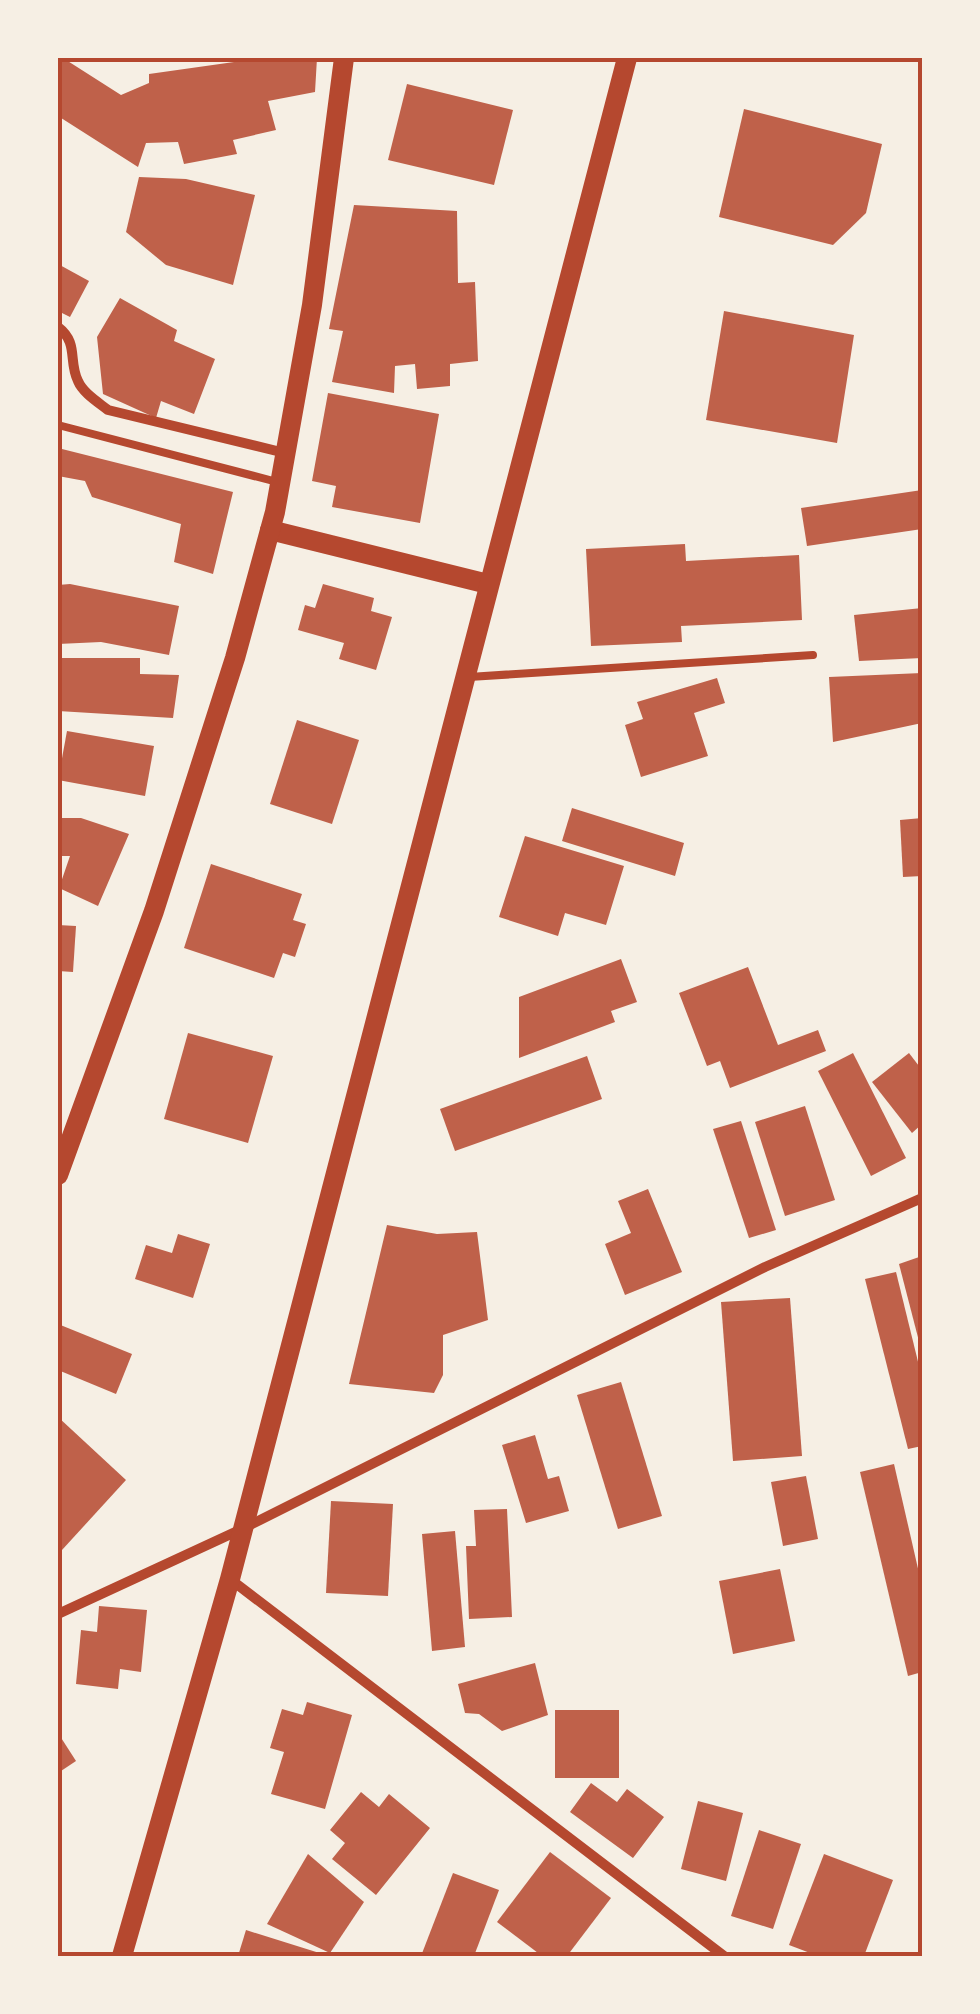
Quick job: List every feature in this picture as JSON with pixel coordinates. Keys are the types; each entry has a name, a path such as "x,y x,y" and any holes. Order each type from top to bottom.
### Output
{"main road":[{"path":"58,1175 154,911 235,658 270,530 312,305 344,58"},
{"path":"122,1956 244,1528 627,58"},
{"path":"270,530 488,584"}],"street":[{"path":"58,327 73,350 77,380 108,410 286,454"},
{"path":"58,1614 244,1528 765,1268 922,1198"},
{"path":"230,1579 724,1956"}],"lane":[{"path":"58,425 281,482"},
{"path":"464,677 814,655"}],"building":[{"path":"58,58 121,95 149,83 149,74 234,62 233,58 317,58 315,92 268,101 276,130 233,140 237,154 184,164 178,142 146,143 138,167 58,116"},
{"path":"407,84 513,110 494,185 388,160"},
{"path":"744,109 882,144 866,213 833,245 719,217"},
{"path":"139,177 186,179 255,195 233,285 166,265 126,232"},
{"path":"354,205 457,211 458,283 475,282 478,361 450,364 450,386 417,389 415,364 395,366 394,393 332,382 343,331 329,329"},
{"path":"58,264 89,281 70,317 58,311"},
{"path":"120,298 177,330 174,341 215,359 194,414 161,401 156,418 103,394 97,337"},
{"path":"724,311 854,335 837,443 706,420"},
{"path":"328,393 439,414 420,523 332,507 336,486 312,481"},
{"path":"58,448 233,492 213,574 174,562 181,524 92,497 85,481 58,476"},
{"path":"922,490 922,529 807,546 801,508"},
{"path":"685,544 686,561 799,555 802,620 681,626 682,642 591,646 586,549"},
{"path":"70,584 179,606 169,655 101,642 58,644 58,585"},
{"path":"323,584 374,598 371,611 392,617 376,670 339,659 344,643 298,630 305,605 315,608"},
{"path":"922,608 922,658 859,661 854,615"},
{"path":"58,658 140,658 140,674 179,675 173,718 58,711"},
{"path":"922,673 922,723 833,742 829,677"},
{"path":"717,678 725,703 694,713 708,756 641,777 625,725 643,719 637,702"},
{"path":"297,720 359,740 332,824 270,804"},
{"path":"67,731 154,746 145,796 58,780"},
{"path":"572,808 684,843 675,876 562,841"},
{"path":"58,818 81,818 129,834 98,906 59,888 70,856 58,856"},
{"path":"922,818 922,876 903,877 900,820"},
{"path":"525,836 624,866 606,925 565,913 558,936 499,917"},
{"path":"211,864 302,894 293,920 306,924 295,957 283,953 274,978 184,948"},
{"path":"58,925 76,926 73,972 58,971"},
{"path":"621,959 637,1002 611,1011 615,1022 519,1058 519,997"},
{"path":"748,967 778,1045 818,1030 826,1051 730,1088 720,1061 707,1066 679,993"},
{"path":"188,1033 273,1056 248,1143 164,1119"},
{"path":"853,1053 906,1158 871,1176 818,1071"},
{"path":"909,1053 922,1070 922,1124 912,1133 872,1082"},
{"path":"587,1056 602,1099 455,1151 440,1109"},
{"path":"805,1106 835,1200 785,1216 755,1122"},
{"path":"741,1121 776,1230 749,1238 713,1129"},
{"path":"648,1189 682,1272 625,1295 605,1244 631,1233 618,1201"},
{"path":"387,1225 437,1234 477,1232 488,1320 443,1335 443,1375 434,1393 349,1384"},
{"path":"178,1234 210,1244 193,1298 135,1279 146,1245 172,1253"},
{"path":"922,1256 922,1349 921,1349 899,1264"},
{"path":"896,1272 922,1378 922,1446 908,1449 865,1279"},
{"path":"790,1298 802,1456 733,1461 721,1302"},
{"path":"58,1324 132,1354 116,1394 58,1370"},
{"path":"621,1382 662,1516 618,1529 577,1395"},
{"path":"58,1417 126,1480 62,1550 58,1545"},
{"path":"535,1435 548,1479 559,1476 569,1511 526,1523 502,1445"},
{"path":"894,1464 922,1586 922,1672 908,1676 860,1472"},
{"path":"806,1476 818,1539 783,1546 771,1482"},
{"path":"331,1501 393,1504 388,1596 326,1593"},
{"path":"507,1509 512,1617 469,1619 466,1546 476,1546 474,1510"},
{"path":"455,1531 465,1647 432,1651 422,1534"},
{"path":"780,1569 795,1641 733,1654 719,1581"},
{"path":"99,1606 147,1610 141,1672 120,1669 118,1689 76,1684 81,1630 97,1632"},
{"path":"535,1663 548,1715 502,1731 479,1714 465,1713 458,1684"},
{"path":"307,1702 352,1715 325,1809 271,1794 284,1752 270,1748 282,1709 303,1715"},
{"path":"555,1710 619,1710 619,1778 555,1778"},
{"path":"58,1733 76,1761 58,1773"},
{"path":"591,1783 617,1802 627,1789 664,1817 633,1858 570,1812"},
{"path":"361,1792 379,1807 389,1794 430,1828 376,1895 332,1859 345,1843 330,1830"},
{"path":"698,1801 743,1813 726,1881 681,1869"},
{"path":"759,1830 801,1844 773,1929 731,1916"},
{"path":"550,1852 611,1898 567,1956 542,1956 497,1922"},
{"path":"308,1854 364,1902 330,1953 267,1924"},
{"path":"824,1854 893,1880 864,1956 818,1956 789,1945"},
{"path":"453,1873 499,1890 474,1956 421,1956"},
{"path":"246,1930 329,1956 238,1956"}]}
